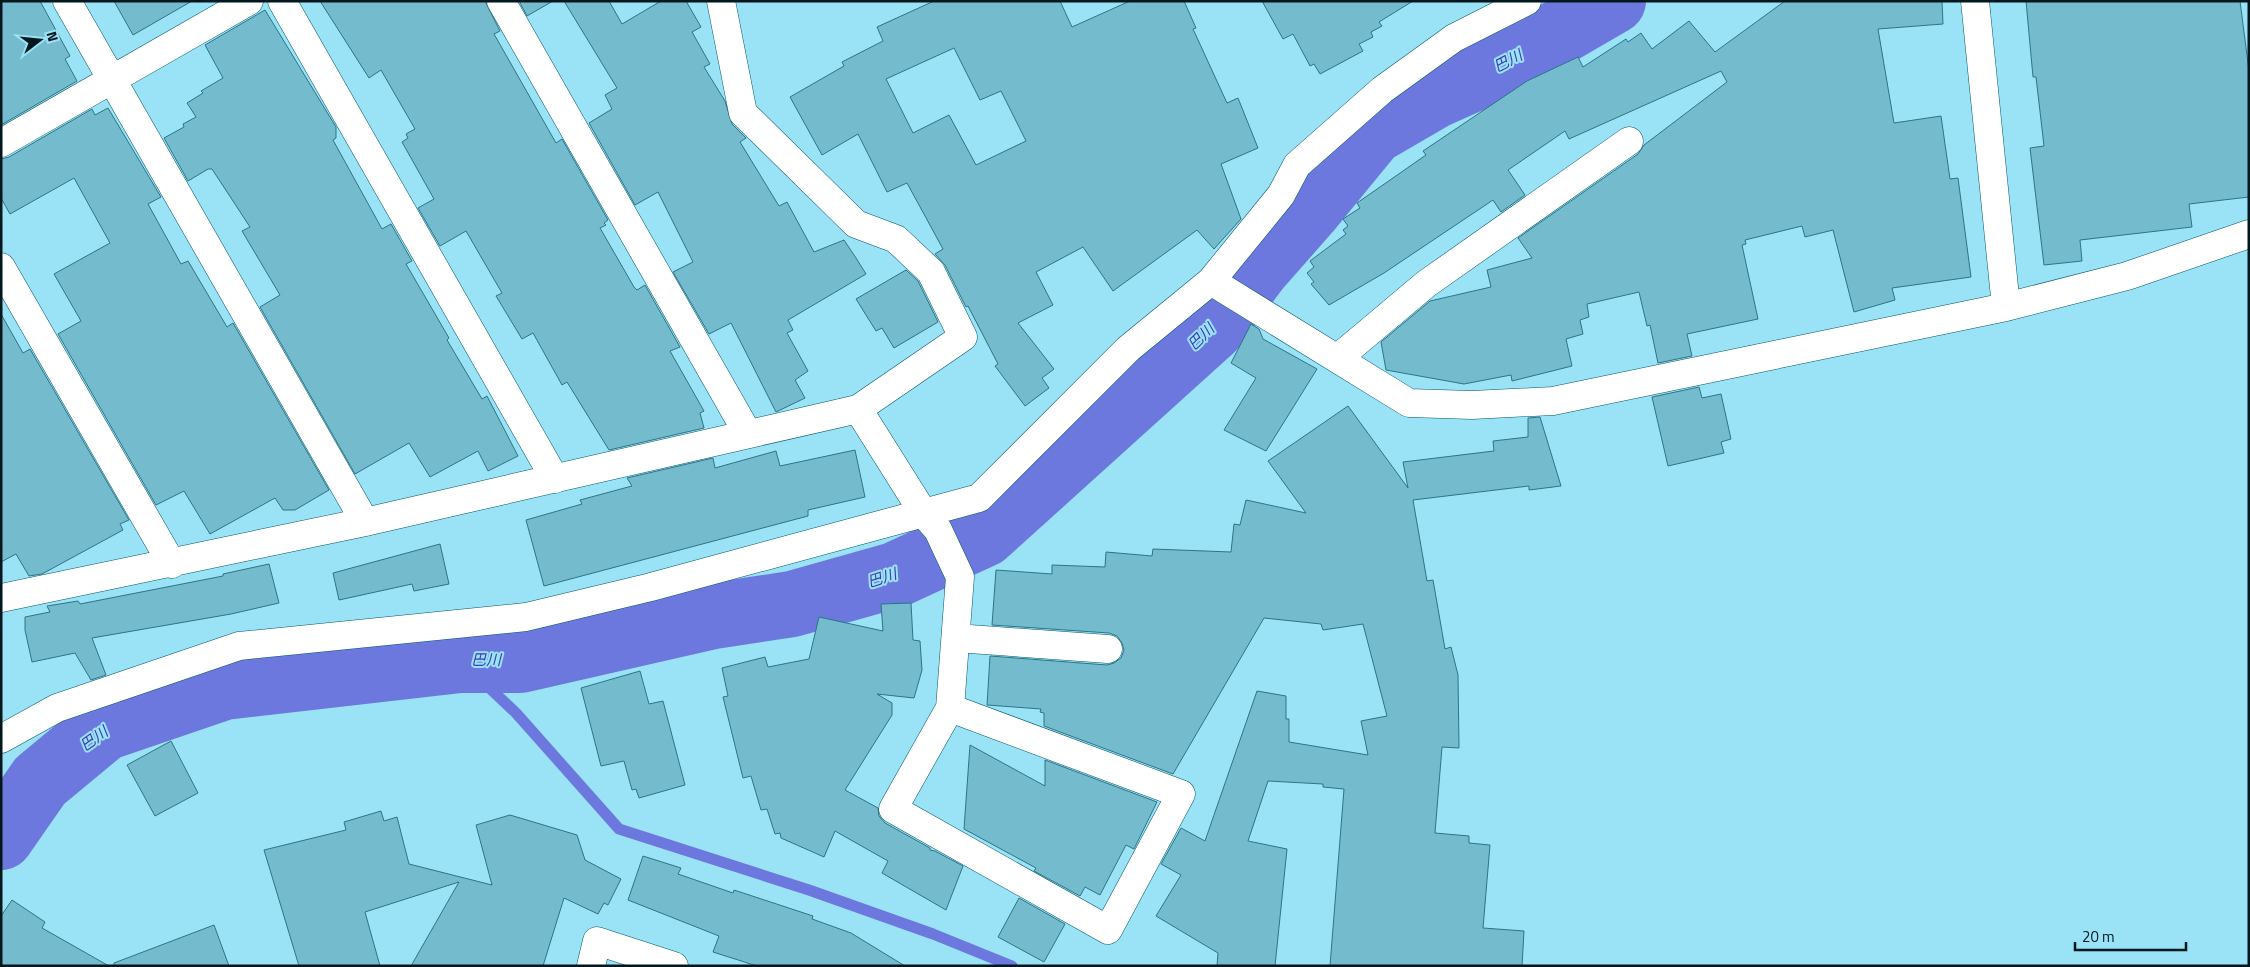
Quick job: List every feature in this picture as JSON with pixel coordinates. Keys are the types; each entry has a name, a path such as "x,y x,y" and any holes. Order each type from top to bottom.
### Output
{"street":[{"path":"67,1 365,522"},
{"path":"1,143 249,1"},
{"path":"282,1 555,479"},
{"path":"501,1 748,434"},
{"path":"1,598 172,564 365,522 858,409 963,337 931,272 896,239 856,224 743,114 721,1"},
{"path":"1,739 57,708 239,646 526,617 931,522 980,498 1128,349 1218,285 1281,196 1297,165 1382,90 1454,38 1527,1"},
{"path":"1975,1 2006,307"},
{"path":"1338,358 1426,284 1629,141"},
{"path":"1218,285 1409,403 1472,405 1553,401 2006,307 2127,276 2249,234"},
{"path":"1,267 172,564"},
{"path":"858,409 931,522 960,577 950,708 893,809 1108,930 1181,794 950,708"},
{"path":"956,638 1108,650"},
{"path":"591,966 597,941 674,966"}],"building":[{"path":"1,1 40,1 70,56 65,59 77,81 1,125"},
{"path":"114,1 192,1 133,35"},
{"path":"320,1 485,1 500,31 494,34 556,143 562,139 608,220 604,223 606,225 600,228 634,287 637,290 645,285 680,347 670,351 704,411 700,413 704,428 609,450 567,382 562,385 533,333 522,339 496,296 502,293 466,231 440,246 418,208 434,199 402,142 408,138 406,134 415,129 381,70 369,78"},
{"path":"519,1 553,1 527,16"},
{"path":"564,1 609,1 622,24 661,1 686,1 701,27 692,32 710,64 704,67 725,101 732,124 746,138 740,142 779,206 787,202 814,252 844,240 866,274 788,320 793,330 787,333 808,371 795,380 805,398 776,412 731,323 709,334 673,272 693,262 658,192 635,205 589,123 612,109 605,95 617,88"},
{"path":"934,1 1060,1 1072,27 1130,1 1184,1 1196,28 1193,29 1227,103 1238,98 1258,148 1221,164 1241,219 1214,249 1197,230 1113,291 1083,247 1036,272 1053,305 1018,323 1054,369 1042,378 1049,388 1025,406 995,366 998,364 968,306 966,307 945,265 935,254 943,249 907,183 887,192 858,134 822,155 790,97 844,66 842,62 883,41 877,27","holes":["954,48 980,100 1001,91 1026,141 976,165 949,115 913,133 886,79"]},
{"path":"1262,1 1413,1 1379,22 1382,26 1371,32 1373,37 1359,44 1363,51 1320,74 1314,64 1310,66 1293,34 1283,39"},
{"path":"1785,1 1942,1 1943,24 1878,29 1894,123 1941,116 1950,179 1958,178 1971,277 1892,288 1895,300 1854,312 1833,230 1805,237 1802,226 1745,240 1746,244 1742,245 1758,319 1687,334 1692,356 1658,363 1650,325 1647,326 1639,292 1587,304 1589,317 1580,320 1583,334 1566,339 1572,366 1512,381 1511,375 1464,384 1386,370 1381,342 1430,301 1491,287 1487,270 1532,258 1518,238 1638,154 1644,145 1727,82 1721,71 1569,139 1565,131 1508,170 1525,195 1501,212 1493,200 1384,273 1329,305 1311,284 1314,282 1307,273 1314,267 1310,261 1346,234 1343,230 1348,226 1343,219 1360,208 1357,203 1426,155 1423,151 1527,81 1578,57 1583,67 1626,39 1628,42 1641,33 1652,49 1689,21 1715,52"},
{"path":"2026,1 2240,1 2249,71 2249,197 2189,204 2192,227 2080,240 2082,261 2044,265 2030,148 2044,146 2036,77 2033,77"},
{"path":"265,10 336,127 336,138 333,140 382,229 391,224 412,261 406,264 449,338 447,340 482,399 487,396 518,456 488,471 478,451 430,477 409,443 355,474 260,307 280,295 242,231 250,227 212,169 208,169 188,181 164,138 184,127 183,124 196,117 187,103 203,93 201,91 223,78 205,45"},
{"path":"108,108 161,197 148,204 181,264 188,261 227,327 233,323 329,490 295,510 283,510 275,498 210,534 184,491 156,505 58,334 81,321 54,274 110,243 74,178 10,214 1,198 1,159 9,157 92,109 95,115"},
{"path":"906,270 918,281 938,322 894,348 882,328 876,331 856,299"},
{"path":"1,314 23,353 30,349 129,520 120,524 123,530 42,574 29,576 16,554 1,562"},
{"path":"1251,324 1259,329 1263,339 1317,369 1266,451 1224,430 1256,378 1231,363"},
{"path":"1699,387 1702,398 1721,394 1731,439 1721,442 1724,453 1668,466 1652,397"},
{"path":"1348,406 1408,488 1403,462 1494,451 1493,441 1528,437 1528,418 1540,417 1561,486 1529,490 1529,486 1413,500 1427,581 1433,580 1445,649 1451,647 1458,675 1459,748 1442,747 1435,833 1469,836 1469,843 1490,845 1483,928 1524,931 1522,966 1330,966 1344,789 1323,787 1323,784 1268,781 1248,841 1287,849 1275,966 1217,966 1218,953 1156,916 1181,875 1161,864 1181,828 1205,841 1257,691 1286,696 1289,742 1368,755 1361,721 1387,716 1363,624 1323,630 1321,624 1264,618 1173,774 1044,726 1044,713 1040,712 1041,709 987,705 990,656 1107,665 1121,658 1124,650 1117,636 1109,633 992,625 996,570 1052,574 1052,565 1105,567 1106,552 1152,556 1153,549 1231,552 1234,524 1240,525 1246,500 1306,513 1268,461"},
{"path":"855,450 865,497 808,510 808,516 544,586 526,520 582,504 580,500 632,486 627,478 713,458 715,468 776,451 780,466"},
{"path":"440,544 449,584 414,591 412,584 339,600 333,573"},
{"path":"269,564 279,603 231,614 92,638 106,675 91,680 75,653 32,662 25,630 25,617 50,612 47,606 78,601 80,604 223,576 223,574"},
{"path":"911,603 913,640 920,641 922,670 914,698 877,694 892,703 892,715 845,790 878,808 879,816 885,823 930,848 930,850 963,866 946,910 882,873 888,861 835,831 824,857 781,838 780,833 775,834 767,809 761,810 751,776 743,778 723,697 728,696 722,668 765,657 768,667 809,659 819,617 883,631 881,604"},
{"path":"640,671 649,704 663,701 685,785 639,798 636,789 632,790 624,761 601,766 581,688"},
{"path":"171,741 198,793 155,816 127,765"},
{"path":"970,745 1045,786 1045,760 1157,802 1134,849 1126,845 1100,895 1085,887 1080,896 1034,871 1036,868 964,829"},
{"path":"381,811 384,821 397,817 409,864 492,885 476,825 510,815 577,835 585,860 621,879 608,905 604,903 598,914 564,898 543,966 411,966 459,882 365,912 380,966 299,966 264,850 346,830 344,822"},
{"path":"643,856 681,868 678,874 733,893 734,890 813,916 812,919 851,933 905,966 757,966 713,952 719,936 628,900"},
{"path":"1019,898 1065,924 1044,962 998,937"},
{"path":"12,900 45,922 42,928 109,966 1,966 1,916"},
{"path":"214,925 229,966 114,966 114,963"}],"waterway":[{"name":"巴川","path":"1,837 40,781 104,728 224,687 460,660 520,660 713,616 792,604 895,575 984,534 1212,328 1257,268 1372,132 1434,96 1501,66 1613,1"},
{"path":"460,660 516,713 619,829 809,890 933,934 1012,966"}]}
